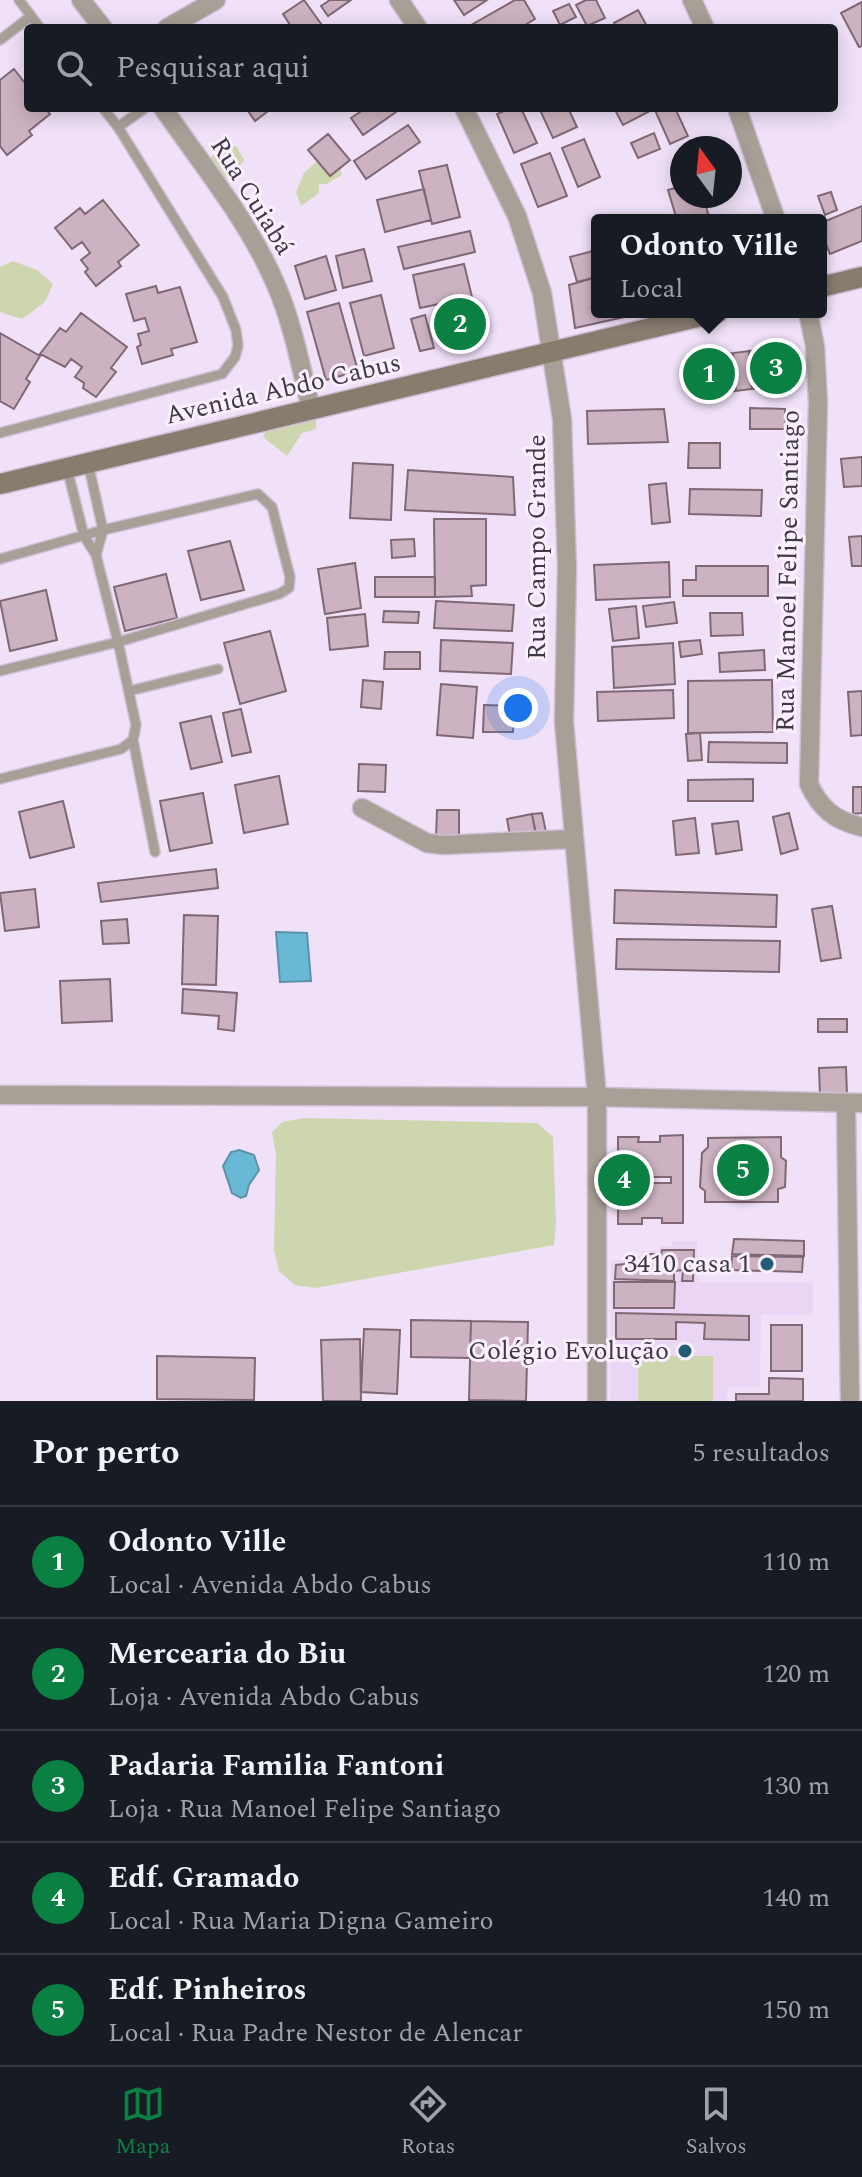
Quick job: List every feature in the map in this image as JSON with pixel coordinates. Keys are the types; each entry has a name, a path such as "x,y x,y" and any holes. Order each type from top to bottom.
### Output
{"main road":[{"path":"827,286 862,277"},
{"name":"Avenida Abdo Cabus","path":"0,484 693,318"}],"street":[{"path":"81,0 100,24"},
{"path":"174,24 216,0"},
{"path":"399,0 415,24"},
{"path":"692,0 703,24"},
{"name":"Rua Cuiabá","path":"166,112 236,212 276,285 293,335 311,409"},
{"name":"Rua Campo Grande","path":"466,112 517,216 542,293 562,419 567,567 564,722 597,1097 597,1401"},
{"path":"738,112 774,214"},
{"name":"Rua Manoel Felipe Santiago","path":"809,318 815,346 818,403 809,784 824,810 844,823 862,827"},
{"path":"362,808 427,843 443,845 572,839"},
{"path":"0,1095 597,1097 854,1103 850,1401"}],"lane":[{"path":"19,0 37,24"},
{"path":"0,40 31,16"},
{"path":"0,433 222,374 235,357 238,346 236,330 217,285 106,112"},
{"path":"118,127 139,112"},
{"path":"88,463 103,530 96,555"},
{"path":"67,468 84,536 96,555 118,642 136,725 133,740 155,852"},
{"path":"0,559 103,530 258,494 272,507 290,577 289,588 279,594 118,642 0,671"},
{"path":"129,691 218,669"},
{"path":"0,779 113,751 133,740"}],"shaded area":[{"path":"485,299 494,332 434,348 425,315"},
{"name":"Colégio Evolução","path":"673,1241 697,1241 698,1282 813,1283 813,1315 761,1315 760,1387 728,1387 727,1401 610,1401 611,1260 642,1256 642,1251 659,1251 659,1246 672,1246"}],"green space":[{"path":"236,146 244,160 232,177 208,182 203,166 221,147"},
{"path":"322,157 338,162 342,175 326,184 319,184 319,193 301,206 296,192 304,173"},
{"path":"13,261 37,270 53,284 45,302 22,319 0,312 0,267"},
{"path":"275,413 316,416 316,429 302,433 287,456 263,437"},
{"path":"304,1118 537,1123 553,1137 554,1245 315,1288 295,1285 279,1271 274,1250 276,1154 272,1133 282,1122"},
{"path":"638,1356 713,1356 713,1401 638,1401"}],"water":[{"path":"276,932 307,933 311,981 280,982"},
{"path":"239,1150 254,1155 259,1170 246,1196 241,1198 232,1193 223,1166 231,1152"}],"building":[{"path":"304,0 321,24 289,24 283,14"},
{"path":"330,0 351,0 328,16 321,6"},
{"path":"454,0 487,0 464,15"},
{"path":"515,0 524,0 535,19 527,24 473,24"},
{"path":"586,0 596,0 605,18 586,24 576,5"},
{"path":"862,2 862,46 859,47 841,13"},
{"path":"569,4 576,17 560,24 553,11"},
{"path":"638,10 646,24 615,24"},
{"path":"14,69 24,82 24,112 50,114 29,131 32,135 7,155 0,146 0,80"},
{"path":"249,112 267,112 255,121"},
{"path":"360,112 396,112 363,135 351,118"},
{"path":"523,112 537,143 514,153 497,114"},
{"path":"541,112 570,112 577,127 553,138"},
{"path":"616,112 648,112 623,125"},
{"path":"656,112 677,112 688,136 670,136 670,144"},
{"path":"408,125 420,142 366,179 354,161"},
{"path":"654,133 660,149 638,158 631,143"},
{"path":"328,134 350,160 330,176 308,150"},
{"path":"584,139 600,177 578,187 562,148"},
{"path":"550,153 567,196 538,207 521,164"},
{"path":"447,165 460,217 432,224 419,171"},
{"path":"424,189 431,220 385,232 377,200"},
{"path":"831,192 837,210 825,214 818,196"},
{"path":"103,200 139,245 118,262 121,266 96,286 85,272 88,269 81,260 90,253 82,242 72,249 55,228 80,208 85,214"},
{"path":"862,206 862,241 830,254 827,221"},
{"path":"673,208 706,208 708,214 675,214"},
{"path":"470,231 475,252 404,269 398,247"},
{"path":"364,249 372,281 343,288 336,256"},
{"path":"591,252 591,278 577,282 570,257"},
{"path":"326,256 336,290 305,299 295,266"},
{"path":"464,264 472,297 420,308 413,275"},
{"path":"591,279 591,318 620,318 575,328 569,285"},
{"path":"156,286 158,293 180,287 197,342 171,349 173,355 142,364 137,347 141,345 138,334 149,331 145,318 134,321 126,294"},
{"path":"381,295 394,348 364,356 350,303"},
{"path":"339,303 358,371 326,380 307,312"},
{"path":"81,313 127,347 111,368 116,372 96,397 83,388 84,383 75,377 82,367 71,359 65,367 40,354 60,328 66,332"},
{"path":"425,315 434,348 420,351 411,319"},
{"path":"0,333 40,356 26,379 30,382 14,409 0,401"},
{"path":"783,347 787,386 769,388 765,350"},
{"path":"765,350 769,388 752,389 749,351"},
{"path":"749,351 752,389 736,391 733,353"},
{"path":"733,353 736,391 724,392 720,354"},
{"path":"720,354 724,392 697,395 693,357"},
{"path":"750,408 785,409 785,429 750,429"},
{"path":"664,409 668,442 588,444 587,411"},
{"path":"689,443 720,443 720,468 688,468"},
{"path":"862,457 862,486 844,487 841,459"},
{"path":"353,463 393,465 391,520 350,518"},
{"path":"408,470 513,477 515,515 405,510"},
{"path":"666,483 670,522 652,524 649,485"},
{"path":"690,489 762,490 761,516 689,514"},
{"path":"434,519 486,519 486,585 471,586 472,596 435,597"},
{"path":"862,536 862,566 852,566 849,537"},
{"path":"414,539 415,556 392,558 391,540"},
{"path":"230,541 244,590 201,600 188,551"},
{"path":"669,562 670,597 596,600 594,565"},
{"path":"355,563 361,608 325,614 318,569"},
{"path":"696,566 768,566 768,596 683,596 683,580 696,580"},
{"path":"166,574 177,618 125,631 114,587"},
{"path":"375,577 435,577 435,597 375,597"},
{"path":"46,590 57,640 10,651 0,601"},
{"path":"436,601 514,605 512,631 434,628"},
{"path":"674,602 677,623 646,627 643,606"},
{"path":"636,606 639,638 613,641 609,609"},
{"path":"384,611 419,612 418,623 383,622"},
{"path":"710,613 742,613 743,635 711,636"},
{"path":"365,614 368,646 330,650 327,618"},
{"path":"270,631 286,691 240,704 224,643"},
{"path":"441,640 513,643 511,674 440,671"},
{"path":"700,640 702,654 681,657 679,642"},
{"path":"673,643 675,684 614,688 612,647"},
{"path":"764,650 765,670 720,672 719,653"},
{"path":"385,652 420,652 420,669 384,669"},
{"path":"363,680 383,682 381,709 361,707"},
{"path":"772,680 773,732 688,733 688,681"},
{"path":"441,684 477,687 473,738 437,735"},
{"path":"673,690 674,718 598,721 597,692"},
{"path":"862,691 862,735 851,736 848,692"},
{"path":"484,705 514,706 513,732 483,732"},
{"path":"241,709 251,752 232,756 223,713"},
{"path":"211,716 222,762 191,769 180,723"},
{"path":"700,733 702,760 688,761 686,734"},
{"path":"709,742 787,743 787,763 708,762"},
{"path":"359,764 386,765 385,792 358,791"},
{"path":"279,776 288,824 244,833 235,785"},
{"path":"753,779 753,801 688,801 688,780"},
{"path":"853,787 862,787 862,813 853,814"},
{"path":"203,793 212,843 170,851 160,801"},
{"path":"63,801 74,847 30,858 19,812"},
{"path":"437,810 459,810 459,838 436,838"},
{"path":"542,813 546,832 536,834 532,814"},
{"path":"789,813 798,849 781,854 773,817"},
{"path":"532,814 536,836 511,841 507,819"},
{"path":"695,818 699,853 676,855 673,821"},
{"path":"738,821 742,850 716,854 712,824"},
{"path":"216,869 218,888 101,902 98,883"},
{"path":"35,889 39,927 5,931 0,893"},
{"path":"615,890 777,895 776,927 614,923"},
{"path":"832,906 841,958 821,961 812,909"},
{"path":"184,915 218,916 216,985 182,984"},
{"path":"127,919 129,943 103,944 101,921"},
{"path":"617,939 780,941 779,972 616,969"},
{"path":"110,979 112,1021 62,1023 60,981"},
{"path":"183,989 237,993 234,1031 218,1029 219,1016 182,1013"},
{"path":"818,1019 847,1019 847,1032 818,1032"},
{"path":"846,1067 847,1095 820,1095 819,1068"},
{"path":"683,1135 683,1223 662,1223 662,1218 642,1218 642,1224 618,1224 618,1137 639,1137 638,1142 660,1142 660,1136","holes":["631,1177 671,1177 671,1183 631,1183"]},
{"path":"781,1137 781,1157 786,1161 785,1187 778,1189 778,1202 705,1202 705,1191 700,1187 702,1153 708,1147 708,1138"},
{"path":"734,1239 804,1241 804,1256 732,1254"},
{"path":"662,1250 694,1250 693,1281 682,1281 683,1270 674,1271 674,1281 615,1279 616,1265 647,1262 647,1254 661,1254"},
{"name":"3410 casa 1","path":"732,1256 803,1257 802,1272 731,1270"},
{"path":"614,1282 675,1282 674,1308 614,1308"},
{"path":"616,1313 749,1316 749,1340 704,1339 705,1323 676,1322 676,1339 616,1339"},
{"path":"411,1320 471,1321 470,1358 411,1357"},
{"path":"471,1321 528,1322 526,1401 469,1400"},
{"path":"771,1325 802,1325 802,1371 771,1371"},
{"path":"364,1329 400,1330 397,1394 361,1392"},
{"path":"360,1339 361,1401 323,1401 321,1340"},
{"path":"157,1356 255,1358 254,1400 157,1399"},
{"path":"769,1378 803,1379 803,1401 736,1401 736,1394 769,1394"}],"place":[{"name":"Mercearia do Biu","path":"460,324"},
{"name":"Padaria Familia Fantoni","path":"776,368"},
{"name":"Odonto Ville","path":"709,374"},
{"name":"Edf. Pinheiros","path":"743,1170"},
{"name":"Edf. Gramado","path":"624,1180"},
{"name":"3410 casa 1","path":"767,1264"},
{"name":"Colégio Evolução","path":"685,1351"}]}
